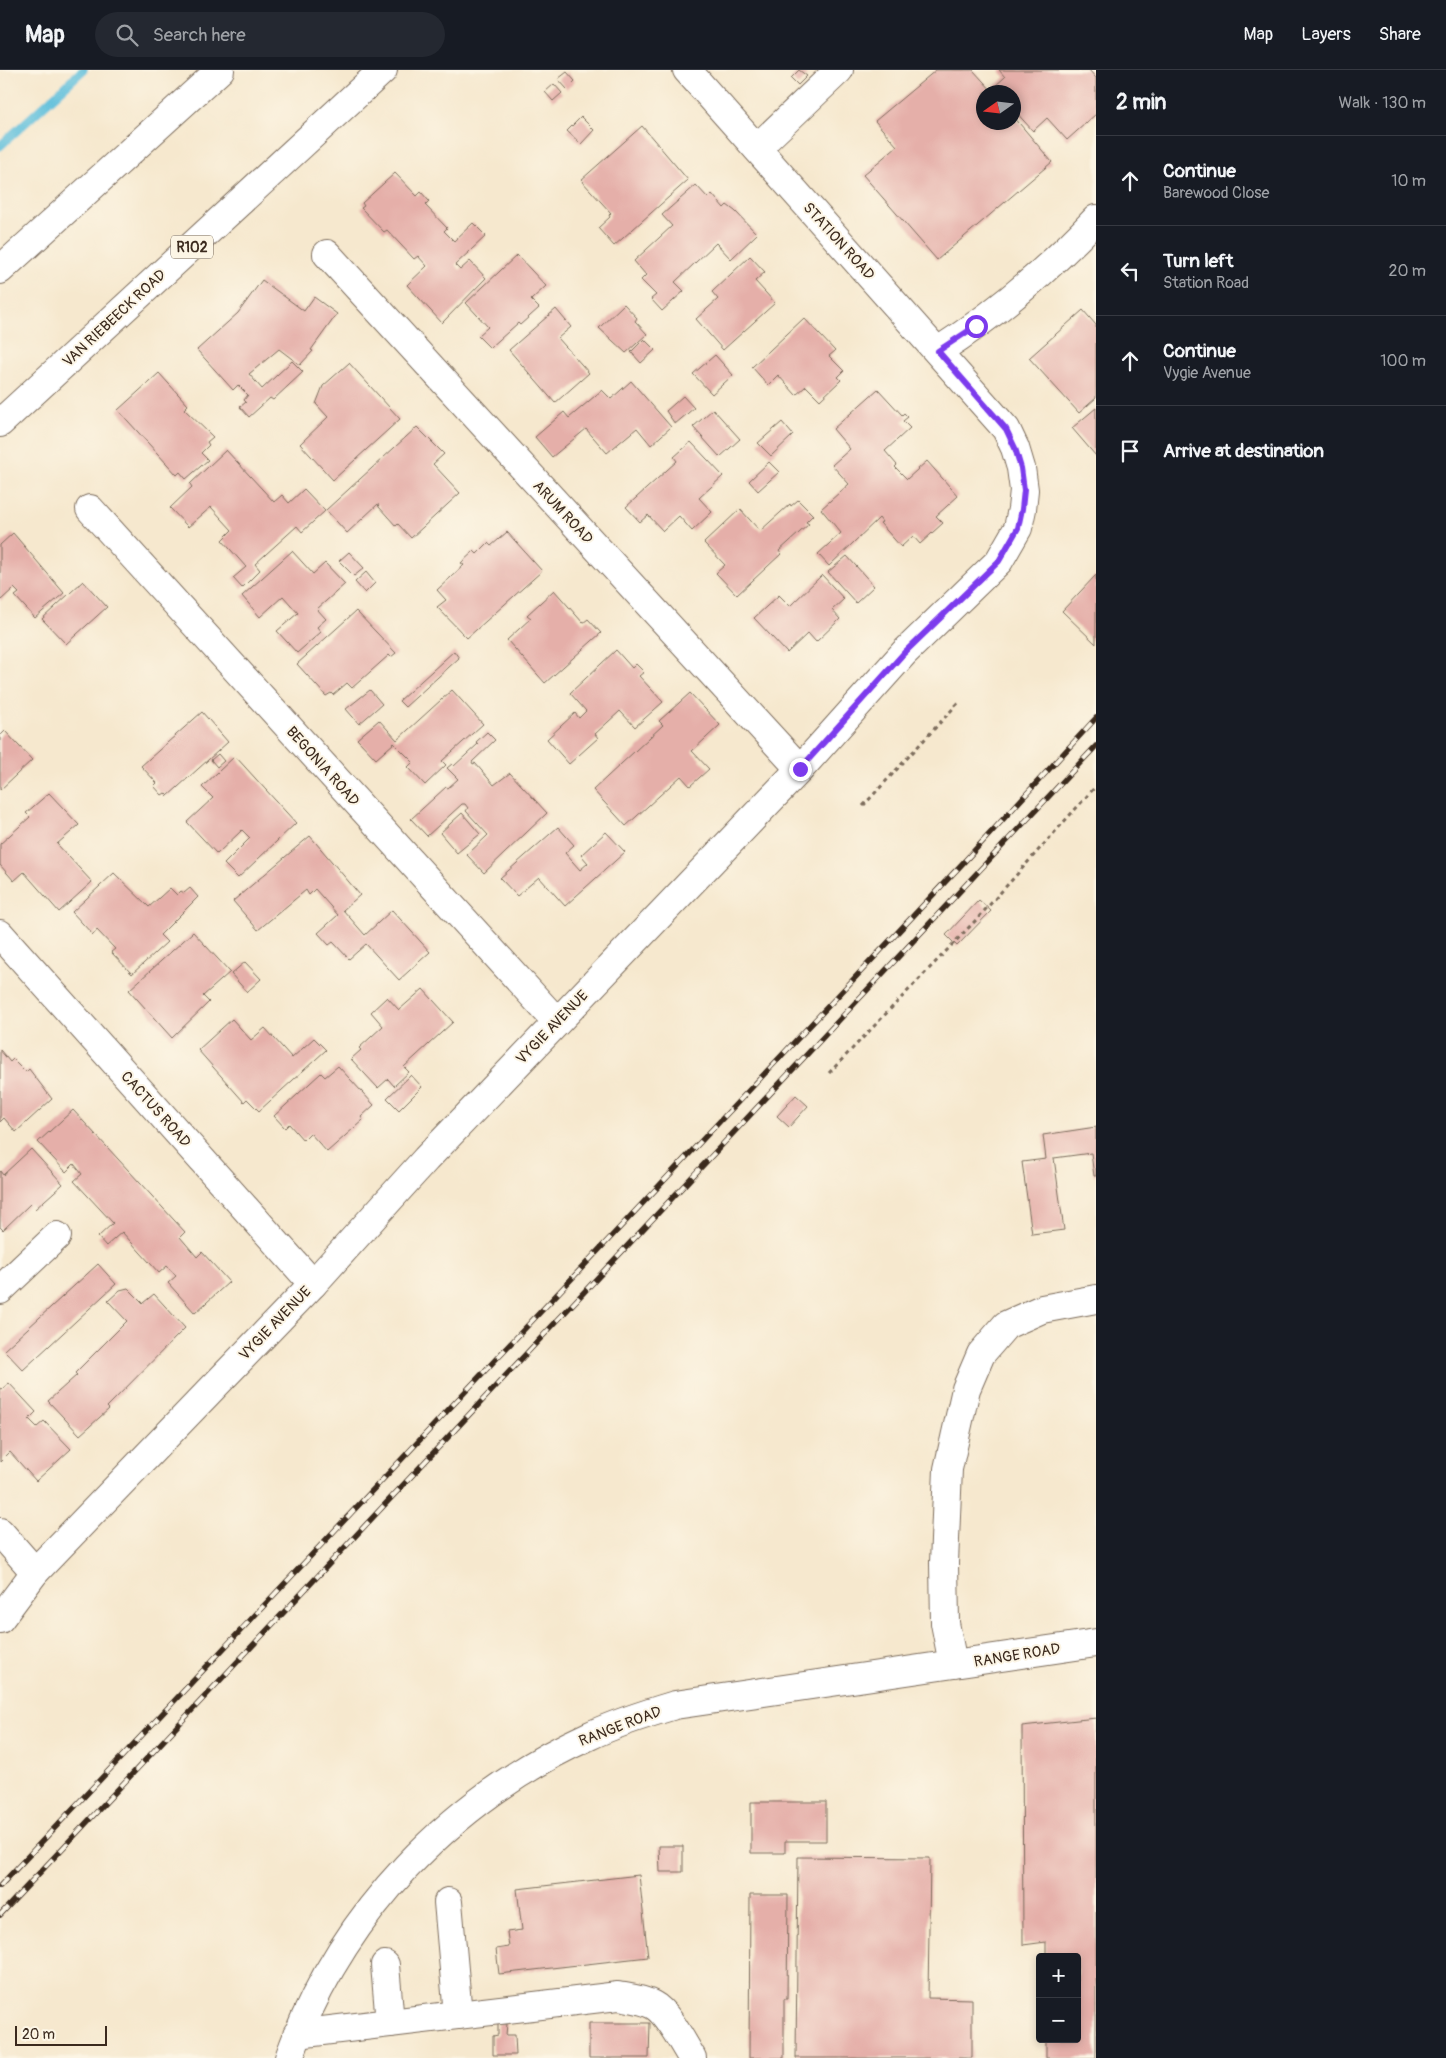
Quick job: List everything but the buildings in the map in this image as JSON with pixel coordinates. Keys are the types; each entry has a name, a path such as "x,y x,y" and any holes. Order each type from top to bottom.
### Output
{"street":[{"path":"0,270 220,70"},
{"name":"VAN RIEBEECK ROAD","path":"0,423 383,70"},
{"name":"STATION ROAD","path":"687,70 992,412"},
{"path":"757,148 839,70"},
{"path":"938,351 976,326 1069,248 1096,219"},
{"name":"ARUM ROAD","path":"327,254 800,769"},
{"name":"VYGIE AVENUE","path":"0,1618 35,1572 313,1284 426,1159 800,769 904,653 999,561 1010,545 1022,509 1021,468 1015,448 1006,429 992,412"},
{"name":"BEGONIA ROAD","path":"90,509 557,1022"},
{"name":"CACTUS ROAD","path":"0,934 313,1284"},
{"path":"0,1290 57,1236"},
{"path":"952,1664 945,1623 944,1563 948,1469 966,1389 981,1354 1006,1325 1042,1309 1096,1299"},
{"path":"0,1532 35,1572"},
{"name":"RANGE ROAD","path":"293,2046 318,1989 344,1947 372,1906 404,1869 439,1834 474,1805 510,1779 549,1756 623,1722 674,1705 1096,1643"},
{"path":"448,1902 458,2015"},
{"path":"385,1965 390,2023"},
{"path":"293,2046 390,2023 618,1996 641,2000 655,2006 672,2026 692,2058"}],"path":[{"path":"864,806 960,701"},
{"path":"829,1073 976,920 1096,786"}],"waterway":[{"path":"0,146 83,70"}],"railway":[{"path":"0,1886 962,864 1096,718"},
{"path":"0,1915 1096,746"}],"route":[{"path":"800,769 904,653 999,561 1010,545 1018,528 1024,490 1021,468 1015,448 1006,429 938,351 976,326"}]}
